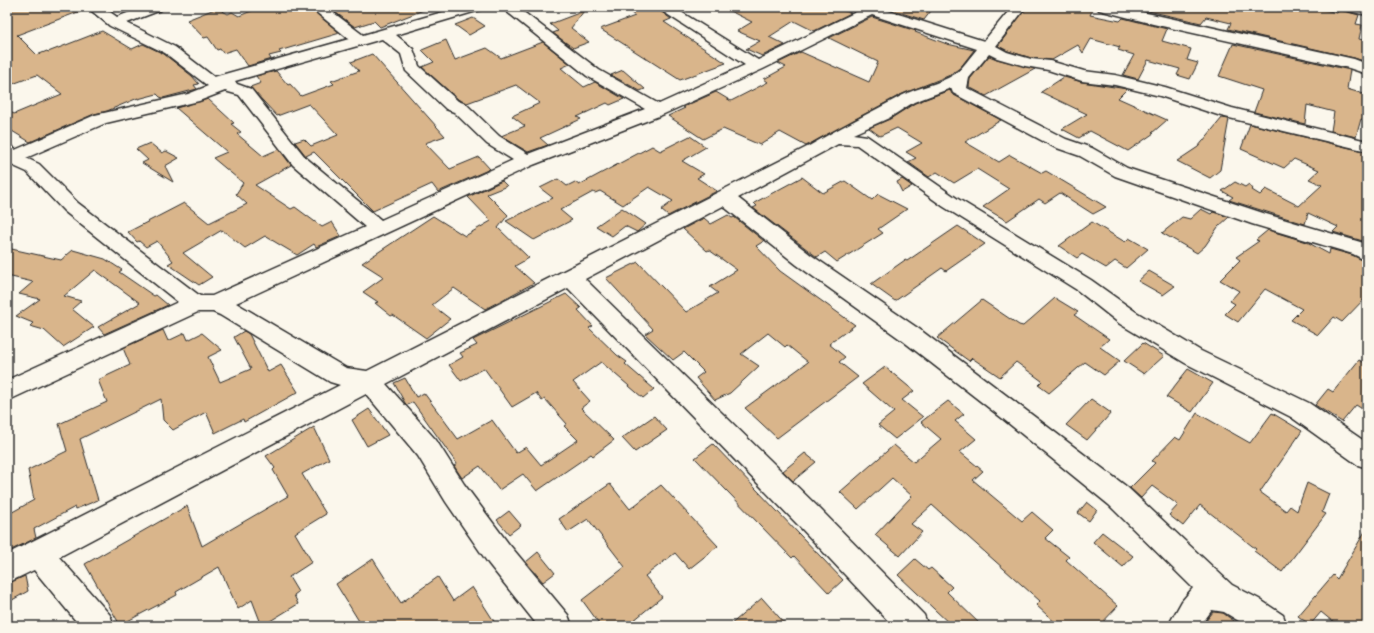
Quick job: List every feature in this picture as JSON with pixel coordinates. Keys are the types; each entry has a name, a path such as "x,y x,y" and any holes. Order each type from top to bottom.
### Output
{"street":[{"path":"94,7 115,23 170,50 218,84 245,92 299,161 380,229"},
{"path":"115,23 156,7"},
{"path":"8,154 101,120 175,102 218,84 257,71 475,7"},
{"path":"508,7 593,73 658,110"},
{"path":"663,7 757,66"},
{"path":"7,569 39,554 724,197 851,137 882,114 908,99 927,93 961,77 988,47 1019,7"},
{"path":"1104,7 1153,20 1354,64 1367,69"},
{"path":"1349,7 1367,11"},
{"path":"321,8 361,41"},
{"path":"7,391 380,229 526,161 658,110 757,66 866,9 988,47 1002,55 1014,57 1030,63 1050,66 1082,76 1114,80 1164,92 1227,112 1367,146"},
{"path":"385,34 408,52 412,68 452,105 460,108 493,140 526,161"},
{"path":"961,77 959,90 1060,143 1086,152 1121,172 1259,219 1360,250 1367,254"},
{"path":"851,137 951,203 1084,285 1128,318 1193,357 1300,410 1325,430 1367,457"},
{"path":"8,154 33,168 71,207 205,304 228,310 338,375 350,379 369,381 427,448 455,493 489,542 557,626"},
{"path":"724,197 804,260 912,336 1005,406 1118,496 1222,596 1242,605 1272,626"},
{"path":"570,277 810,518 913,626"},
{"path":"39,554 99,626"},
{"path":"1183,626 1202,599 1209,595 1222,596"}],"building":[{"path":"7,7 86,7 86,9 17,35 37,55 102,31 132,49 143,44 164,54 192,76 199,84 194,85 197,89 163,98 157,94 138,98 107,111 94,114 30,142 7,128 7,110 14,114 62,94 37,75 7,86"},
{"path":"261,7 309,7 340,33 279,51 281,53 269,56 271,59 248,66 236,49 223,53 220,49 217,50 208,37 204,38 187,20 217,8 228,14 232,12 239,16"},
{"path":"328,7 426,7 426,9 380,27 374,21 355,27"},
{"path":"644,7 655,7 671,19 664,22 726,63 680,80 600,29 635,16 630,12"},
{"path":"722,7 832,7 851,13 814,31 794,21 769,37 785,45 762,56 746,49 760,41 737,31 752,22"},
{"path":"895,7 934,7 924,20 892,10"},
{"path":"1027,7 1094,7 1090,15 1120,21 1123,18 1167,29 1162,41 1191,49 1187,60 1198,63 1190,79 1177,75 1180,69 1148,60 1138,79 1123,75 1134,55 1118,50 1120,47 1091,39 1083,53 1078,45 1052,60 1031,58 1008,51 998,46"},
{"path":"1131,7 1313,7 1337,13 1341,7 1344,11 1359,15 1356,24 1362,25 1359,39 1367,41 1367,62 1228,29 1231,23 1206,17 1201,23"},
{"path":"584,11 571,28 589,42 573,48 553,33 558,31 550,24"},
{"path":"872,17 916,31 915,32 947,44 974,50 960,68 948,76 900,95 806,146 780,132 760,145 723,129 703,139 668,116 685,108 683,107 716,92 731,101 768,82 764,79 786,67 778,63 801,52 869,82 878,62 829,38"},
{"path":"473,18 485,26 469,35 455,25"},
{"path":"446,40 455,60 487,48 501,58 543,42 570,64 561,68 584,87 595,82 624,99 610,105 607,103 577,117 581,119 540,138 548,145 528,152 501,136 525,126 512,116 540,103 516,85 467,103 459,100 422,67 434,62 422,50"},
{"path":"1233,44 1350,70 1347,89 1367,95 1367,121 1361,119 1356,137 1331,131 1334,112 1307,105 1305,124 1254,112 1262,90 1219,76"},
{"path":"372,54 445,136 425,143 450,169 479,157 490,169 438,192 432,184 373,211 314,152 306,156 295,142 304,139 311,146 338,135 309,104 277,116 250,87 261,83 256,76 276,71 288,85 290,84 301,96 334,84 331,81 359,71 351,62"},
{"path":"989,56 1035,69 986,96 969,87 970,79"},
{"path":"623,70 645,89 640,91 611,75"},
{"path":"1064,77 1082,82 1127,89 1118,98 1167,120 1152,133 1154,133 1128,151 1090,131 1079,138 1062,129 1087,114 1041,92"},
{"path":"950,90 952,94 1001,120 965,142 999,162 1010,155 1042,173 1046,171 1106,207 1093,214 1060,193 1045,203 1039,199 1007,221 983,207 1009,189 977,169 954,183 937,172 929,177 908,162 916,158 906,152 922,143 897,128 880,136 869,128 890,119 915,103"},
{"path":"208,99 234,123 231,124 241,132 237,134 263,156 279,149 291,165 255,185 291,209 295,207 322,227 332,222 341,236 316,247 314,244 297,255 265,236 245,248 222,230 183,253 212,277 199,285 168,264 173,261 157,241 146,247 139,241 137,242 128,232 184,203 209,223 247,204 236,194 243,183 213,158 227,152 176,108"},
{"path":"1222,118 1229,119 1220,170 1210,178 1177,161 1198,147"},
{"path":"1250,124 1367,152 1366,242 1333,232 1338,227 1308,213 1305,224 1229,200 1233,197 1222,191 1235,182 1245,187 1249,184 1253,189 1252,190 1260,195 1266,189 1299,206 1322,185 1309,179 1319,170 1294,159 1284,168 1241,149"},
{"path":"690,136 706,147 682,161 704,174 697,178 717,191 668,216 661,210 673,201 649,187 623,205 600,191 595,193 593,192 560,210 572,220 534,240 506,221 553,198 540,188 558,179 567,186 575,182 579,185 652,146 660,151"},
{"path":"150,143 162,153 166,151 179,158 165,166 173,182 142,163 148,160 136,149"},
{"path":"802,177 823,193 845,181 872,200 878,194 907,209 878,229 883,233 837,262 825,252 817,257 753,208 757,206 754,203"},
{"path":"902,179 912,186 902,192 897,182"},
{"path":"502,181 507,186 487,194 508,215 498,228 529,258 515,266 534,283 485,309 454,288 432,305 450,319 426,338 393,315 391,316 375,303 378,302 363,292 384,277 362,263 433,216 465,236 491,221 468,197"},
{"path":"622,208 646,224 637,232 625,226 612,236 596,226"},
{"path":"1201,209 1211,214 1213,212 1229,217 1218,227 1205,246 1197,253 1162,233 1182,217 1190,219"},
{"path":"728,215 732,218 734,217 764,241 756,246 780,271 855,325 829,344 845,357 839,362 858,377 777,438 745,408 808,362 787,345 785,347 768,333 741,354 759,366 730,393 715,400 696,378 704,372 684,352 673,360 645,334 653,329 606,278 638,262 686,312 718,293 710,287 737,270 709,250 707,251 683,229 704,218 711,224"},
{"path":"1092,222 1125,242 1129,238 1148,249 1126,268 1115,261 1106,268 1082,254 1077,258 1059,246"},
{"path":"958,226 985,244 946,271 942,268 895,301 871,284 905,260 907,261"},
{"path":"1268,230 1307,242 1329,254 1330,249 1352,255 1364,261 1363,270 1367,272 1367,296 1342,322 1334,317 1318,335 1291,320 1302,309 1265,289 1238,322 1225,314 1235,304 1230,301 1239,291 1220,280 1240,260 1236,257 1259,241 1256,240"},
{"path":"7,248 61,260 73,250 105,259 122,270 119,272 154,296 156,295 168,305 104,334 98,327 140,303 95,270 64,296 81,301 72,309 94,327 63,347 44,330 30,326 33,323 16,316 40,299 19,294 33,282 7,276"},
{"path":"1149,271 1175,286 1163,295 1138,281"},
{"path":"566,294 581,308 578,310 593,326 589,328 617,355 627,362 625,364 654,389 643,398 601,362 573,382 590,401 581,408 614,440 593,456 591,454 537,491 523,474 499,490 480,466 462,478 454,466 457,464 413,402 407,405 405,403 394,383 405,378 416,397 424,393 458,439 492,420 516,453 526,447 541,465 578,440 564,426 567,424 545,399 542,401 536,393 512,407 484,368 461,381 449,365 463,357 460,353 477,345 473,340"},
{"path":"1055,298 1078,312 1074,315 1109,339 1100,347 1120,361 1104,375 1085,362 1049,393 1038,385 1042,381 1016,362 1000,377 972,358 969,361 937,338 982,300 1019,325 1023,326"},
{"path":"163,330 168,341 185,333 188,340 202,333 222,350 208,357 220,382 251,369 234,337 244,331 249,334 268,372 281,365 298,392 244,422 243,419 215,433 206,412 173,430 163,420 161,399 80,439 98,500 76,509 75,507 34,529 36,538 7,552 7,515 34,500 28,470 67,451 59,424 107,402 98,380 130,365 123,348"},
{"path":"1143,343 1164,356 1144,374 1124,361"},
{"path":"1359,360 1367,364 1367,412 1356,405 1342,422 1315,405 1328,389 1333,392"},
{"path":"885,367 914,391 902,400 923,417 895,439 878,425 894,412 862,384"},
{"path":"1188,369 1213,383 1192,412 1166,397"},
{"path":"1091,399 1111,413 1087,440 1066,425"},
{"path":"948,401 964,414 955,421 976,439 960,452 983,471 973,480 1022,521 1032,512 1053,530 1045,538 1069,557 1066,560 1118,606 1099,626 1059,626 1036,605 1040,601 932,505 911,524 922,532 900,556 875,535 912,496 892,478 858,509 840,492 894,445 914,462 941,439 921,422"},
{"path":"369,409 388,435 367,446 352,420"},
{"path":"1197,413 1250,443 1272,413 1302,431 1260,492 1286,511 1290,506 1297,511 1307,483 1329,494 1322,512 1326,514 1282,572 1254,551 1256,549 1200,505 1183,526 1169,515 1178,505 1152,486 1141,498 1130,488 1155,463 1152,461 1175,437 1180,440"},
{"path":"654,416 667,430 635,452 622,438"},
{"path":"314,427 329,459 302,474 326,514 295,533 312,562 289,577 298,592 294,595 298,604 262,626 252,600 238,609 219,567 176,592 177,595 120,625 85,564 187,506 202,546 288,496 273,470 275,468 266,456"},
{"path":"713,444 843,580 829,593 794,556 792,558 695,458"},
{"path":"805,453 816,462 793,481 783,471"},
{"path":"610,484 630,509 661,485 718,546 689,569 675,553 645,576 662,597 627,626 601,626 582,600 625,567 588,519 568,532 559,519"},
{"path":"1087,502 1097,510 1089,521 1078,513"},
{"path":"509,511 521,525 509,534 497,520"},
{"path":"1367,528 1367,626 1338,626 1321,612 1310,625 1298,616 1333,575 1337,579"},
{"path":"1102,532 1133,556 1123,567 1093,542"},
{"path":"538,552 555,573 543,582 526,562"},
{"path":"373,559 401,603 438,577 453,601 472,587 497,626 362,626 336,584"},
{"path":"915,559 928,570 931,568 952,587 947,592 982,626 952,626 898,575"},
{"path":"25,576 28,591 7,603 7,584"},
{"path":"762,598 787,626 729,626"},
{"path":"1213,612 1223,613 1241,626 1202,626"}]}
